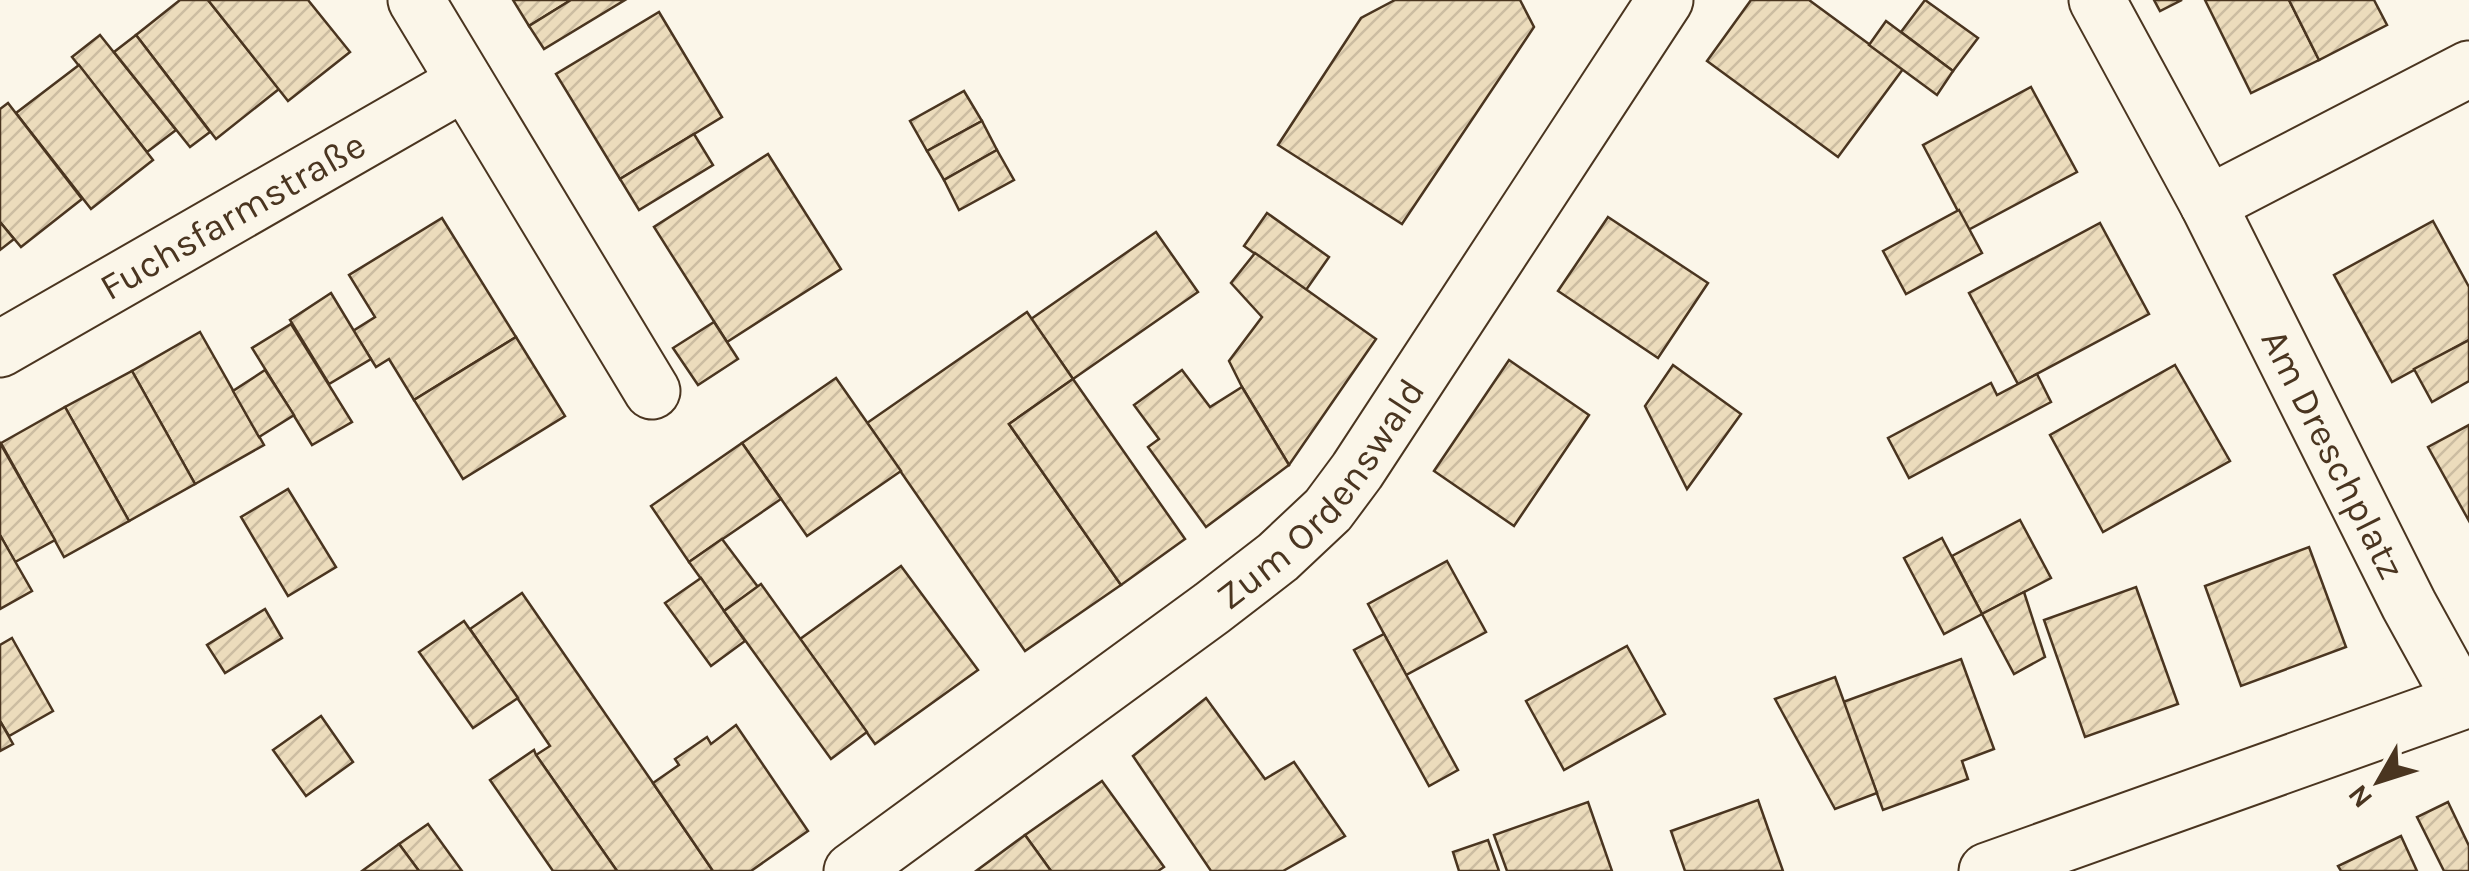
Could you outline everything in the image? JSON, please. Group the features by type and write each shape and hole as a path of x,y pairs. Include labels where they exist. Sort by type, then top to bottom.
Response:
{"street":[{"path":"416,0 652,392"},
{"name":"Zum Ordenswald","path":"852,871 1212,608 1328,510 1357,472 1665,0"},
{"name":"Am Dreschplatz","path":"2097,0 2208,204 2409,605 2466,700"},
{"path":"2208,204 2469,69"},
{"name":"Fuchsfarmstraße","path":"0,349 465,82"},
{"path":"1987,871 2466,700"}],"building":[{"path":"180,0 208,0 279,89 216,139 136,35"},
{"path":"208,0 308,0 350,52 288,101"},
{"path":"513,0 571,0 529,26"},
{"path":"571,0 625,0 544,49 529,26"},
{"path":"1395,0 1520,0 1534,27 1402,224 1278,145 1361,18"},
{"path":"1751,0 1809,0 1903,69 1838,157 1707,61"},
{"path":"1925,0 1978,38 1953,71 1901,32"},
{"path":"2154,0 2182,0 2160,11"},
{"path":"2205,0 2289,0 2319,60 2251,93"},
{"path":"2289,0 2374,0 2387,25 2319,60"},
{"path":"659,12 722,117 620,179 556,74"},
{"path":"1886,21 1953,71 1937,95 1869,45"},
{"path":"100,35 176,130 147,152 72,57"},
{"path":"136,35 210,132 190,147 114,52"},
{"path":"79,65 153,160 91,209 16,113"},
{"path":"2031,87 2077,172 1968,230 1923,145"},
{"path":"964,91 982,121 927,151 910,121"},
{"path":"8,103 82,199 21,247 0,222 0,109"},
{"path":"982,121 997,150 944,180 927,151"},
{"path":"694,134 713,165 639,210 620,179"},
{"path":"997,150 1014,180 959,210 944,180"},
{"path":"768,154 841,269 727,342 654,227"},
{"path":"1959,210 1982,253 1906,294 1883,251"},
{"path":"1267,213 1329,257 1306,290 1244,246"},
{"path":"1608,217 1708,283 1658,358 1558,291"},
{"path":"442,218 516,337 414,400 389,359 376,367 353,331 375,317 349,275"},
{"path":"2433,221 2469,287 2469,340 2392,382 2334,275"},
{"path":"0,222 14,239 0,250"},
{"path":"2100,223 2149,314 2018,384 1969,293"},
{"path":"1156,232 1198,292 1073,379 1031,319"},
{"path":"1255,253 1376,339 1289,465 1229,361 1262,317 1231,283"},
{"path":"331,293 371,359 329,384 290,320"},
{"path":"1027,312 1073,379 1009,424 1121,585 1025,651 867,423"},
{"path":"714,322 738,359 698,385 673,348"},
{"path":"291,324 352,422 312,445 252,348"},
{"path":"200,332 264,445 195,484 132,371"},
{"path":"516,337 565,416 463,479 414,400"},
{"path":"2469,340 2469,381 2432,402 2414,369"},
{"path":"1509,360 1589,415 1514,526 1434,471"},
{"path":"1673,365 1741,414 1687,489 1645,406"},
{"path":"2175,365 2230,461 2103,532 2050,435"},
{"path":"265,370 294,415 259,437 233,391"},
{"path":"1182,370 1210,407 1242,387 1289,465 1206,527 1148,447 1159,439 1134,405"},
{"path":"132,371 195,484 129,521 65,407"},
{"path":"2037,374 2051,402 1909,478 1888,438 1991,383 1997,395"},
{"path":"836,378 901,471 807,536 742,443"},
{"path":"1073,379 1185,539 1121,585 1009,424"},
{"path":"65,407 129,521 64,557 1,443"},
{"path":"2469,425 2469,521 2428,447"},
{"path":"0,443 55,540 15,562 0,535"},
{"path":"742,443 781,499 689,562 651,506"},
{"path":"288,489 336,567 288,596 241,517"},
{"path":"2020,520 2051,578 1982,614 1952,556"},
{"path":"0,535 32,591 0,609"},
{"path":"1942,538 1982,614 1944,634 1904,558"},
{"path":"722,539 758,587 724,611 689,562"},
{"path":"2309,547 2346,647 2241,686 2205,586"},
{"path":"1447,561 1486,632 1406,675 1368,604"},
{"path":"901,566 978,670 875,744 800,639"},
{"path":"701,578 745,641 711,666 665,603"},
{"path":"761,584 867,732 831,759 724,611"},
{"path":"2136,587 2178,704 2085,737 2044,620"},
{"path":"2024,592 2045,657 2014,674 1982,614"},
{"path":"522,593 713,871 617,871 536,755 550,746 470,629"},
{"path":"265,609 282,638 225,673 207,645"},
{"path":"464,621 518,698 473,728 419,652"},
{"path":"1384,634 1458,770 1429,786 1354,650"},
{"path":"12,638 53,711 9,736 0,721 0,645"},
{"path":"1627,646 1665,714 1564,770 1526,701"},
{"path":"1961,659 1994,749 1962,761 1968,779 1883,810 1843,702"},
{"path":"1835,677 1877,793 1835,809 1775,699"},
{"path":"1206,698 1265,779 1294,762 1345,836 1283,871 1211,871 1133,756"},
{"path":"321,716 353,762 306,796 273,750"},
{"path":"0,721 13,744 0,751"},
{"path":"736,725 808,831 751,871 713,871 653,783 679,765 675,759 707,737 711,744"},
{"path":"534,750 617,871 553,871 490,780"},
{"path":"1102,781 1164,867 1158,871 1051,871 1025,835"},
{"path":"1758,800 1783,871 1685,871 1671,831"},
{"path":"1588,802 1612,871 1507,871 1494,835"},
{"path":"2448,802 2469,846 2469,871 2444,871 2417,817"},
{"path":"428,824 462,871 419,871 399,844"},
{"path":"1025,835 1051,871 976,871"},
{"path":"2401,836 2417,871 2341,871 2338,866"},
{"path":"1488,840 1499,871 1459,871 1453,852"},
{"path":"399,844 419,871 362,871"}]}
